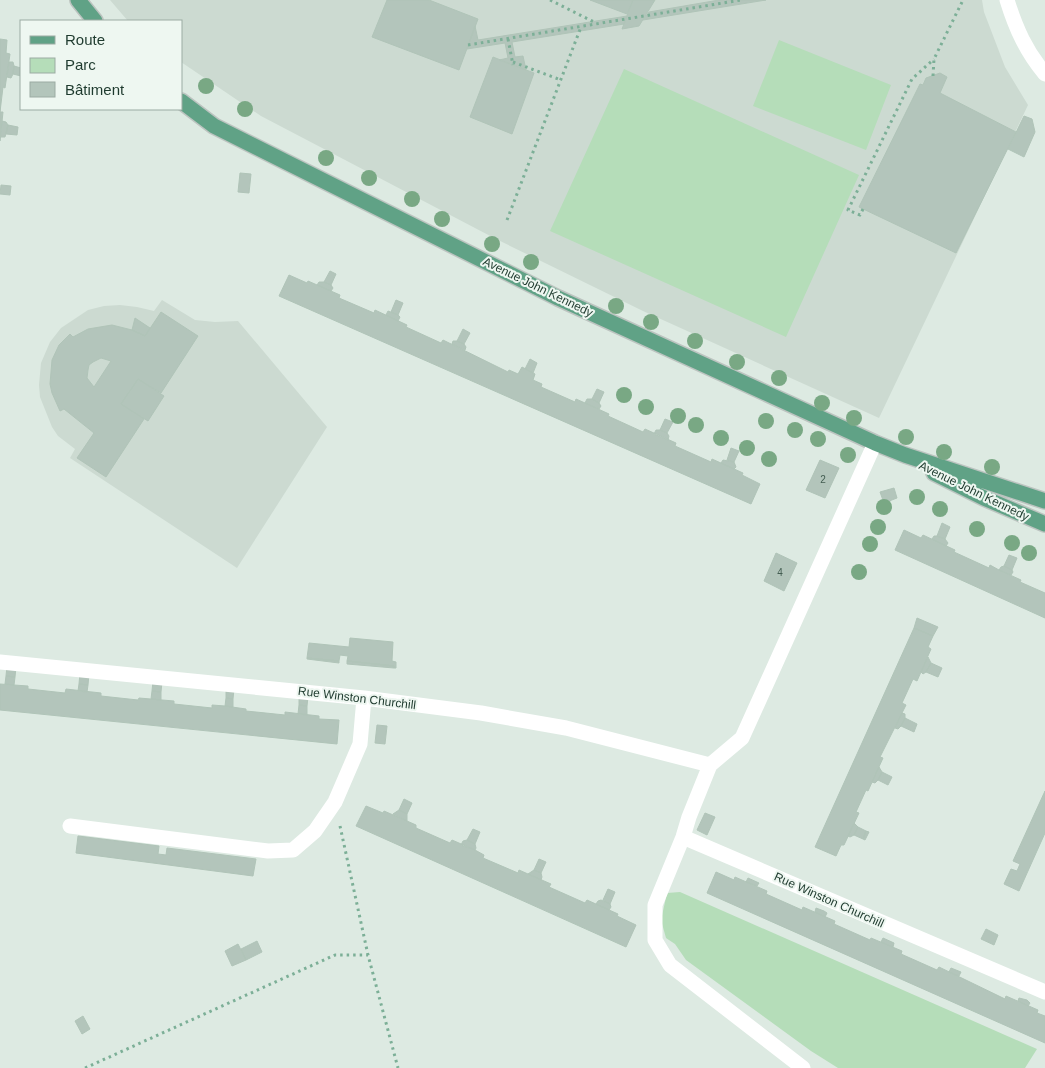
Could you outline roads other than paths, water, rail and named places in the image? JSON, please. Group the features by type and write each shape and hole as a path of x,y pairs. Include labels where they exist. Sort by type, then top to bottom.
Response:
{"main road":[{"path":"78,0 94,20"},
{"name":"Avenue John Kennedy","path":"182,102 214,126 558,298 875,442 984,498 1045,524"},
{"name":"Avenue John Kennedy","path":"905,456 1045,501"}],"street":[{"path":"1007,0 1016,28 1032,58 1045,74"},
{"path":"803,1068 670,965 655,940 655,905 684,837 689,817 710,765 742,738 875,442"},
{"name":"Rue Winston Churchill","path":"0,662 364,698 481,713 566,728 710,765"},
{"path":"70,826 268,851 293,850 315,831 336,802 360,744 364,698"},
{"name":"Rue Winston Churchill","path":"684,837 1045,992"}]}
